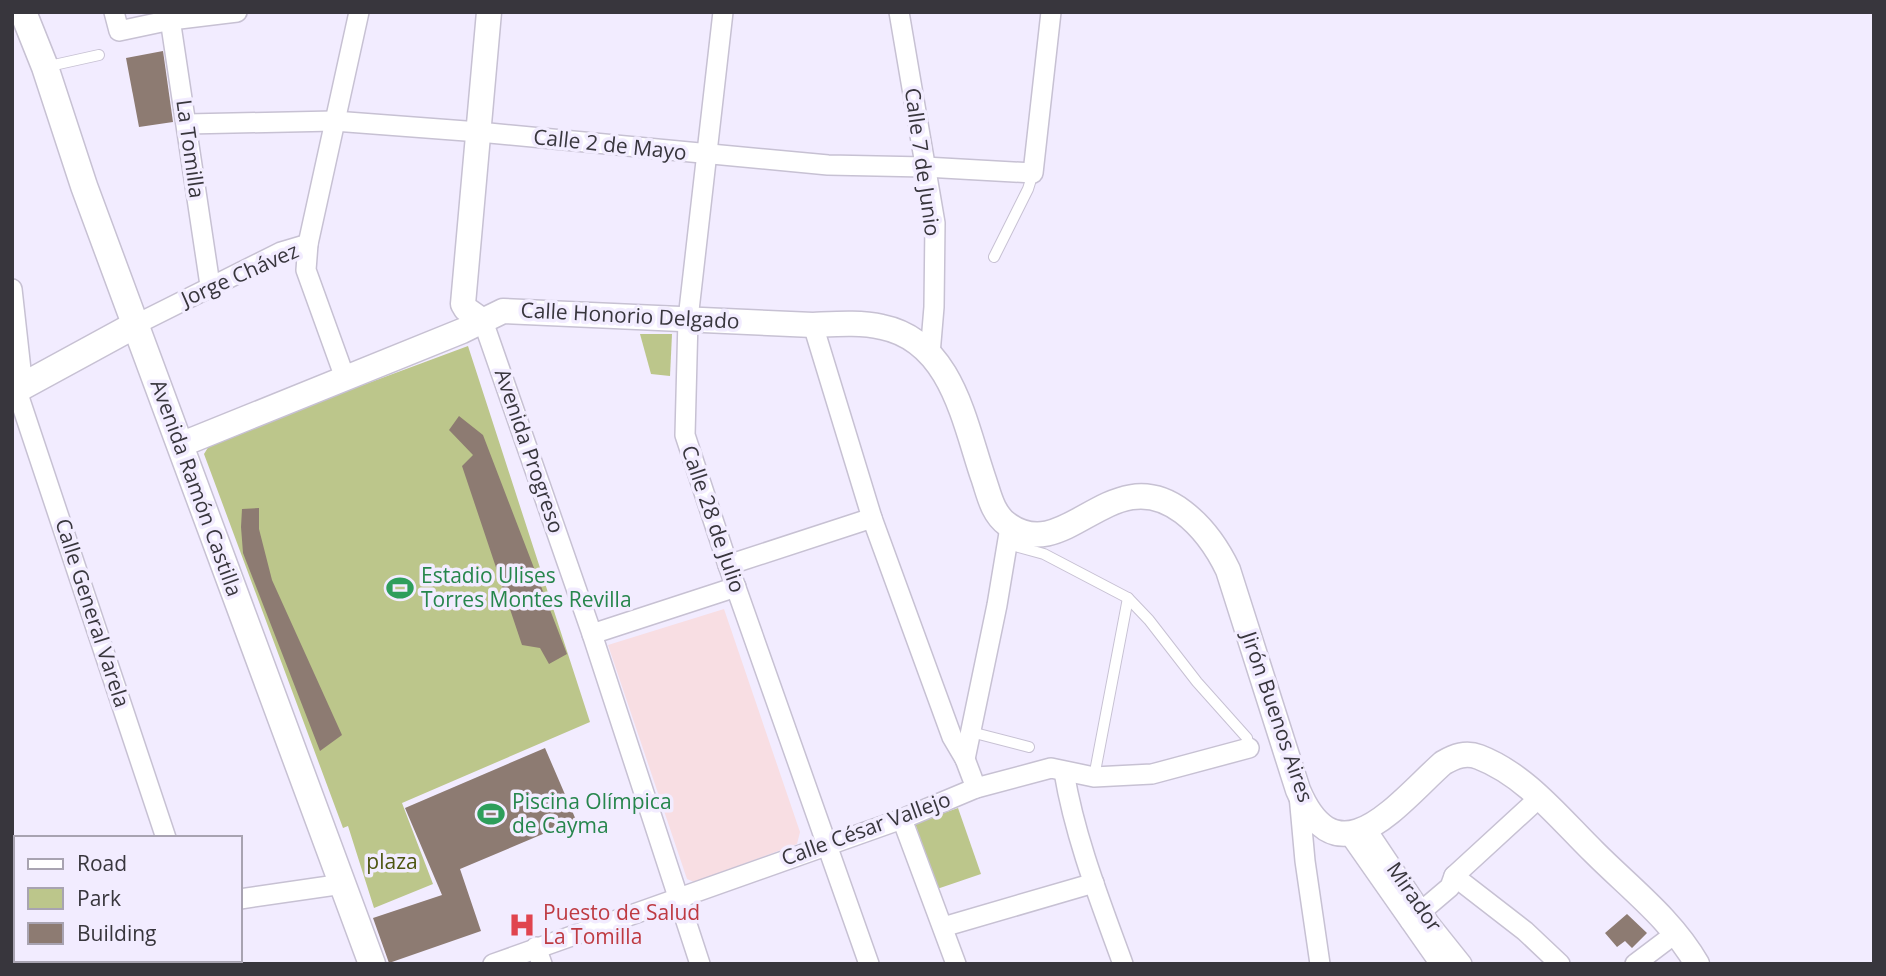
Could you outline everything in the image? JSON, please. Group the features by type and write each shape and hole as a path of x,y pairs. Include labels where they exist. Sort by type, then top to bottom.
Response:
{"main road":[{"name":"Avenida Ramón Castilla","path":"23,12 45,67 84,186 372,964"},
{"path":"15,390 135,325"}],"street":[{"path":"114,12 119,31 170,16 237,12"},
{"name":"Jorge Chávez","path":"135,325 210,285 281,252 308,244 359,12"},
{"name":"Avenida Progreso","path":"489,12 463,304 483,321 592,634 700,964"},
{"name":"Calle 28 de Julio","path":"723,12 688,319 685,435 869,964"},
{"name":"Calle 7 de Junio","path":"899,12 934,223 934,307 930,354"},
{"path":"1033,173 1051,12"},
{"name":"La Tomilla","path":"170,16 210,285"},
{"name":"Calle 2 de Mayo","path":"187,124 334,121 828,165 1033,173"},
{"path":"308,244 306,270 345,377"},
{"name":"Calle General Varela","path":"12,289 21,370 15,390 165,836"},
{"name":"Calle Honorio Delgado","path":"180,445 503,311 880,326 907,335 930,354"},
{"path":"813,325 872,518 952,737 965,759 976,788"},
{"path":"930,354 943,370 958,402 996,512 1009,535 965,759"},
{"name":"Jirón Buenos Aires","path":"1009,535 1050,533 1113,503 1137,495 1164,500 1196,524 1218,550 1228,570 1298,790 1315,820 1328,829 1358,832"},
{"path":"728,565 872,518"},
{"path":"592,634 736,587"},
{"name":"Calle César Vallejo","path":"493,964 539,955 677,897 902,819 976,788 1051,768 1094,777 1152,774 1249,748"},
{"path":"1358,832 1443,763 1457,755 1477,757 1496,765 1527,786 1676,933 1697,964"},
{"path":"1064,772 1071,806 1094,883 1123,964"},
{"path":"1298,790 1320,964"},
{"path":"1416,916 1450,887 1454,876 1539,798"},
{"path":"902,819 956,964"},
{"name":"Mirador","path":"1358,832 1416,916 1440,964"},
{"path":"1454,876 1525,931 1560,964"},
{"path":"943,927 1094,883"},
{"path":"242,899 343,884"},
{"name":"Mirador","path":"1416,916 1430,924 1462,964"},
{"path":"1635,964 1676,933"}],"lane":[{"path":"45,67 99,55"},
{"path":"994,257 1028,189 1033,173"},
{"path":"1009,535 1128,598 1247,738 1249,748"},
{"path":"1094,777 1128,598"},
{"path":"971,732 1030,747"}],"shaded area":[{"path":"724,609 800,832 797,844 694,882 687,879 608,645"}],"green space":[{"path":"640,334 672,334 670,376 651,374"},
{"name":"Estadio Ulises Torres Montes Revilla","path":"468,346 590,722 402,803 433,884 374,908 348,826 343,828 204,454 212,441"},
{"path":"958,808 981,874 937,889 915,823"}],"building":[{"path":"163,51 173,122 139,127 126,58"},
{"path":"459,416 483,435 567,654 549,664 540,648 522,645 462,466 473,455 449,430"},
{"path":"259,508 259,529 272,580 342,735 320,751 243,553 242,509"},
{"name":"Piscina Olímpica de Cayma","path":"545,748 576,820 460,869 481,931 389,963 373,918 442,895 405,808"},
{"path":"1627,914 1647,933 1632,948 1625,941 1617,947 1605,933"}],"place":[{"name":"Estadio Ulises Torres Montes Revilla","path":"400,588"},
{"name":"Piscina Olímpica de Cayma","path":"491,814"},
{"name":"Puesto de Salud La Tomilla","path":"522,925"}],"park label":[{"name":"plaza","path":"392,862"}]}
